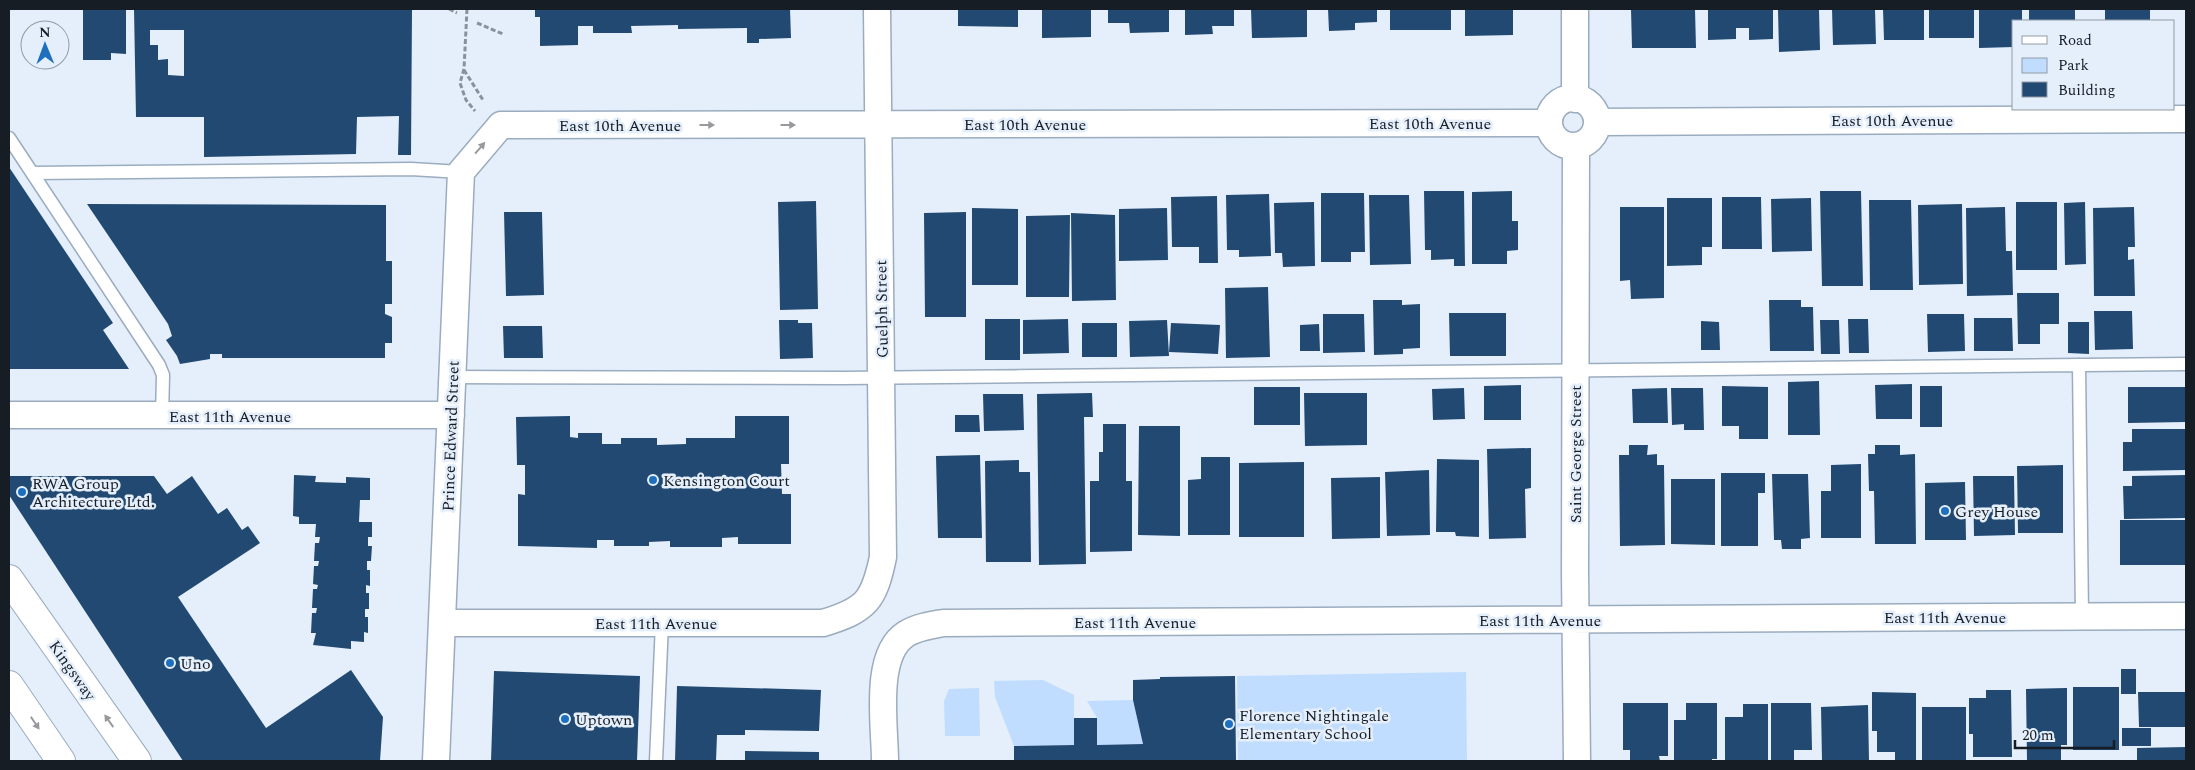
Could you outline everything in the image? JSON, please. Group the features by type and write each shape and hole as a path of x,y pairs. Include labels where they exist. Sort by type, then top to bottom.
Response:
{"main road":[{"name":"Kingsway","path":"9,580 137,761"},
{"path":"9,685 61,761"}],"street":[{"name":"Guelph Street","path":"865,605 874,587 882,557 882,377 877,9"},
{"path":"1574,9 1575,98"},
{"path":"1575,98 1591,106 1596,114 1597,122 1596,131 1591,138 1584,144 1576,146 1566,145 1557,140 1549,123 1551,113 1557,105 1565,100 1575,98"},
{"name":"East 10th Avenue","path":"1597,122 2186,119"},
{"name":"East 10th Avenue","path":"501,125 1549,123"},
{"path":"460,172 501,125"},
{"name":"Saint George Street","path":"1576,146 1577,761"},
{"name":"Prince Edward Street","path":"436,761 452,415 460,172"},
{"name":"East 11th Avenue","path":"9,415 162,417 452,415"},
{"name":"East 11th Avenue","path":"442,623 823,623 844,617 865,605"},
{"name":"East 11th Avenue","path":"885,761 883,678 892,647 906,634 919,628 943,623 2186,616"}],"lane":[{"path":"9,138 159,365 163,375 162,417"},
{"path":"32,173 411,169 460,172"},
{"path":"452,377 882,377 2186,364"},
{"path":"2080,365 2082,616"},
{"path":"656,761 662,623"}],"path":[{"path":"449,9 457,13"},
{"path":"467,9 464,69 460,83 466,100 481,119 501,125"},
{"path":"477,23 503,34"},
{"path":"464,69 481,98 492,110 501,125"}],"green space":[{"path":"1466,672 1467,761 1238,761 1237,676"},
{"path":"1043,680 1074,695 1074,745 1014,746 995,697 994,681"},
{"path":"979,688 980,736 945,736 944,701 949,689"},
{"path":"1133,700 1143,744 1097,745 1097,718 1087,701"}],"building":[{"path":"83,9 126,9 126,54 111,53 111,60 83,60"},
{"path":"134,9 412,9 411,155 398,155 399,116 357,117 356,154 204,157 204,117 136,117","holes":["150,30 184,30 184,76 168,75 168,59 158,60 158,45 150,45"]},
{"path":"535,9 790,9 791,38 759,39 759,43 747,43 747,28 678,29 678,25 631,26 632,33 593,33 593,26 578,26 578,45 540,46 540,17 535,17"},
{"path":"958,9 1018,9 1018,27 958,26"},
{"path":"1042,9 1091,9 1091,37 1042,38"},
{"path":"1108,9 1169,9 1169,32 1130,33 1129,23 1108,23"},
{"path":"1185,9 1234,9 1234,26 1212,26 1213,34 1185,35"},
{"path":"1251,9 1307,9 1307,37 1252,38"},
{"path":"1328,9 1377,9 1377,22 1355,23 1355,30 1329,31"},
{"path":"1390,9 1451,9 1451,30 1390,30"},
{"path":"1465,9 1513,9 1513,35 1465,36"},
{"path":"1631,9 1695,9 1696,48 1632,48"},
{"path":"1708,9 1773,9 1773,39 1749,40 1749,28 1736,28 1736,39 1708,40"},
{"path":"1778,9 1819,9 1820,50 1779,52"},
{"path":"1832,9 1875,9 1876,44 1833,45"},
{"path":"1883,9 1924,9 1924,40 1884,40"},
{"path":"1929,9 1974,9 1974,38 1929,38"},
{"path":"1979,9 2022,9 2022,20 2012,20 2012,47 1979,48"},
{"path":"2029,9 2075,9 2075,20 2029,20"},
{"path":"2105,9 2150,9 2150,20 2105,20"},
{"path":"9,167 113,323 103,330 129,369 9,369"},
{"path":"1424,191 1464,191 1465,266 1454,266 1454,259 1431,260 1431,250 1425,250"},
{"path":"1512,191 1512,221 1518,221 1518,250 1507,251 1507,264 1472,264 1472,192"},
{"path":"1820,191 1861,191 1863,286 1822,286"},
{"path":"1321,193 1364,193 1365,252 1351,252 1351,262 1321,262"},
{"path":"1269,194 1271,256 1239,257 1239,250 1227,250 1226,195"},
{"path":"1369,195 1409,195 1411,264 1370,265"},
{"path":"1217,196 1218,263 1199,263 1199,247 1172,247 1171,197"},
{"path":"1722,197 1761,197 1762,249 1722,249"},
{"path":"1667,198 1712,198 1712,247 1702,247 1702,265 1667,266"},
{"path":"1811,198 1812,251 1772,252 1771,199"},
{"path":"1869,200 1911,200 1913,290 1870,290"},
{"path":"816,201 818,309 780,310 778,202"},
{"path":"1314,202 1315,266 1283,267 1282,253 1275,253 1274,203"},
{"path":"2016,202 2057,202 2057,270 2016,270"},
{"path":"2085,202 2086,264 2065,265 2064,203"},
{"path":"87,204 386,205 386,261 392,261 392,304 385,304 385,314 392,317 392,343 385,343 385,358 222,358 222,354 210,354 210,359 180,364 166,340 172,336 168,324"},
{"path":"1962,204 1963,284 1919,285 1918,205"},
{"path":"1620,207 1664,207 1664,298 1631,299 1630,280 1620,281"},
{"path":"2005,207 2006,251 2012,251 2013,295 1967,296 1966,208"},
{"path":"2134,207 2135,247 2128,247 2128,260 2134,259 2135,296 2094,296 2093,208"},
{"path":"972,208 1018,209 1018,285 972,285"},
{"path":"1167,208 1168,260 1119,261 1119,209"},
{"path":"504,212 542,212 544,295 506,296"},
{"path":"966,212 966,317 925,317 924,213"},
{"path":"1071,213 1115,215 1116,300 1072,301"},
{"path":"1070,215 1069,297 1026,297 1026,216"},
{"path":"1268,287 1270,357 1226,358 1225,288"},
{"path":"2017,293 2059,293 2059,324 2040,324 2040,344 2018,344"},
{"path":"1373,300 1402,300 1402,305 1420,304 1420,348 1403,349 1403,354 1374,355"},
{"path":"1769,300 1801,300 1801,307 1813,307 1814,351 1770,351"},
{"path":"2094,311 2132,311 2133,349 2095,350"},
{"path":"1449,313 1506,313 1506,356 1450,356"},
{"path":"1323,314 1364,314 1365,352 1323,353"},
{"path":"1927,314 1964,314 1965,351 1928,352"},
{"path":"1974,318 2012,318 2013,351 1974,351"},
{"path":"985,319 1020,319 1020,360 985,360"},
{"path":"1068,319 1069,353 1023,354 1023,320"},
{"path":"1848,319 1868,319 1869,353 1849,353"},
{"path":"779,320 798,320 798,323 812,323 813,358 780,359"},
{"path":"1167,320 1169,356 1130,357 1129,321"},
{"path":"1820,320 1839,320 1840,354 1821,354"},
{"path":"1701,321 1719,322 1720,350 1701,350"},
{"path":"2068,322 2089,322 2089,354 2068,353"},
{"path":"1082,323 1117,323 1117,357 1082,357"},
{"path":"1171,323 1220,325 1218,354 1169,352"},
{"path":"1319,324 1320,351 1300,351 1300,325"},
{"path":"503,326 542,326 543,358 504,358"},
{"path":"1819,381 1820,435 1788,435 1788,382"},
{"path":"1912,384 1912,419 1876,419 1875,385"},
{"path":"1521,385 1521,420 1484,420 1484,386"},
{"path":"1722,386 1768,387 1768,439 1739,439 1739,426 1722,426"},
{"path":"1920,386 1942,386 1942,427 1920,427"},
{"path":"1254,387 1300,387 1300,425 1254,425"},
{"path":"2128,387 2186,387 2186,422 2128,423"},
{"path":"1464,388 1465,419 1433,420 1432,389"},
{"path":"1667,388 1668,423 1633,423 1632,389"},
{"path":"1671,388 1703,388 1704,430 1684,430 1684,424 1672,425"},
{"path":"1092,393 1093,417 1084,417 1086,564 1039,565 1037,394"},
{"path":"1304,393 1367,393 1367,445 1305,446"},
{"path":"983,394 1023,394 1024,430 984,431"},
{"path":"955,415 979,415 980,432 955,432"},
{"name":"Kensington Court","path":"570,416 570,437 578,438 578,433 602,433 602,444 621,444 621,438 657,438 657,445 686,444 686,438 735,438 735,416 789,416 789,464 781,464 782,494 791,494 791,544 738,544 738,537 722,538 722,547 670,547 670,541 649,542 649,546 614,546 614,540 597,540 597,548 518,546 518,494 525,495 525,465 517,465 516,417"},
{"path":"1103,424 1126,424 1126,481 1132,481 1132,551 1090,552 1090,481 1099,481 1099,452 1103,452"},
{"path":"1139,426 1180,426 1180,536 1138,535"},
{"path":"2132,429 2186,429 2186,470 2123,471 2123,442 2132,442"},
{"path":"1629,445 1648,445 1647,455 1657,454 1657,465 1664,465 1665,545 1620,546 1619,455 1629,455"},
{"path":"1875,445 1900,445 1900,455 1915,454 1916,544 1875,544 1874,491 1869,491 1868,454 1875,454"},
{"path":"1531,448 1531,488 1525,489 1526,538 1489,539 1487,449"},
{"path":"980,455 982,538 938,538 936,456"},
{"path":"1201,457 1230,457 1230,535 1188,535 1188,480 1201,479"},
{"path":"1437,459 1479,460 1479,537 1456,536 1455,532 1436,532"},
{"path":"1019,460 1019,472 1030,472 1031,562 986,562 985,461"},
{"path":"1304,462 1304,537 1239,537 1239,463"},
{"path":"1861,464 1861,538 1821,538 1821,491 1831,491 1831,465"},
{"path":"2063,465 2063,533 2018,533 2017,466"},
{"path":"1429,470 1430,535 1387,536 1385,472"},
{"path":"1721,473 1765,473 1765,493 1758,493 1758,546 1721,546"},
{"path":"1772,474 1808,474 1810,538 1801,539 1801,549 1782,549 1781,540 1774,540"},
{"path":"294,475 316,476 315,482 346,483 346,477 370,478 370,500 360,500 359,522 372,522 372,537 368,537 368,546 372,546 371,561 367,561 367,570 370,570 370,586 366,585 366,593 369,593 369,609 365,609 365,617 368,617 368,633 364,632 364,642 351,641 351,649 313,645 316,633 311,633 312,613 316,613 317,608 312,608 313,589 317,589 318,585 313,584 314,566 318,566 319,561 314,561 315,543 319,543 320,537 315,537 316,524 299,524 299,517 293,516"},
{"path":"2186,475 2186,518 2124,519 2123,486 2132,486 2132,476"},
{"name":"Uno","path":"9,476 154,476 167,494 192,476 218,514 227,508 242,530 248,526 260,543 178,597 266,728 351,670 383,717 380,761 183,761 9,495"},
{"path":"1973,476 2014,476 2015,535 1974,536"},
{"path":"1380,477 1380,538 1332,539 1331,478"},
{"path":"1671,479 1715,479 1715,545 1671,544"},
{"name":"Grey House","path":"1965,482 1966,540 1925,540 1925,483"},
{"path":"2120,520 2186,520 2186,565 2120,565"},
{"path":"2121,669 2136,669 2136,694 2121,694"},
{"name":"Uptown","path":"494,671 640,676 637,761 491,761"},
{"path":"1235,676 1236,761 1014,761 1014,746 1074,745 1074,718 1097,718 1097,745 1143,744 1133,700 1133,680 1160,679 1160,677"},
{"path":"677,686 821,690 819,731 745,730 745,735 717,735 716,761 675,761"},
{"path":"2073,687 2119,687 2119,750 2073,750"},
{"path":"2067,688 2067,745 2061,745 2061,761 2027,761 2026,689"},
{"path":"1986,690 2011,690 2012,757 1973,757 1973,734 1969,734 1969,698 1986,698"},
{"path":"1872,692 1916,693 1916,761 1895,761 1895,752 1877,752 1877,731 1872,731"},
{"path":"2138,692 2186,692 2186,727 2139,727"},
{"path":"1623,703 1668,703 1668,756 1659,756 1660,761 1630,761 1630,750 1623,750"},
{"path":"1686,703 1717,703 1717,759 1712,759 1712,761 1674,761 1674,720 1686,720"},
{"path":"1771,703 1811,703 1812,750 1794,750 1794,761 1771,761"},
{"path":"1743,704 1768,704 1768,761 1725,761 1725,717 1743,717"},
{"path":"1868,705 1869,761 1822,761 1821,707"},
{"path":"1922,707 1966,707 1966,761 1922,761"},
{"path":"2122,728 2151,728 2151,746 2122,746"},
{"path":"2186,747 2186,761 2137,761 2137,748"},
{"path":"745,751 819,752 819,761 745,761"}],"place":[{"name":"Kensington Court","path":"653,480"},
{"name":"RWA Group Architecture Ltd.","path":"22,492"},
{"name":"Grey House","path":"1945,511"},
{"name":"Uno","path":"170,663"},
{"name":"Uptown","path":"565,719"},
{"name":"Florence Nightingale Elementary School","path":"1229,724"}]}
